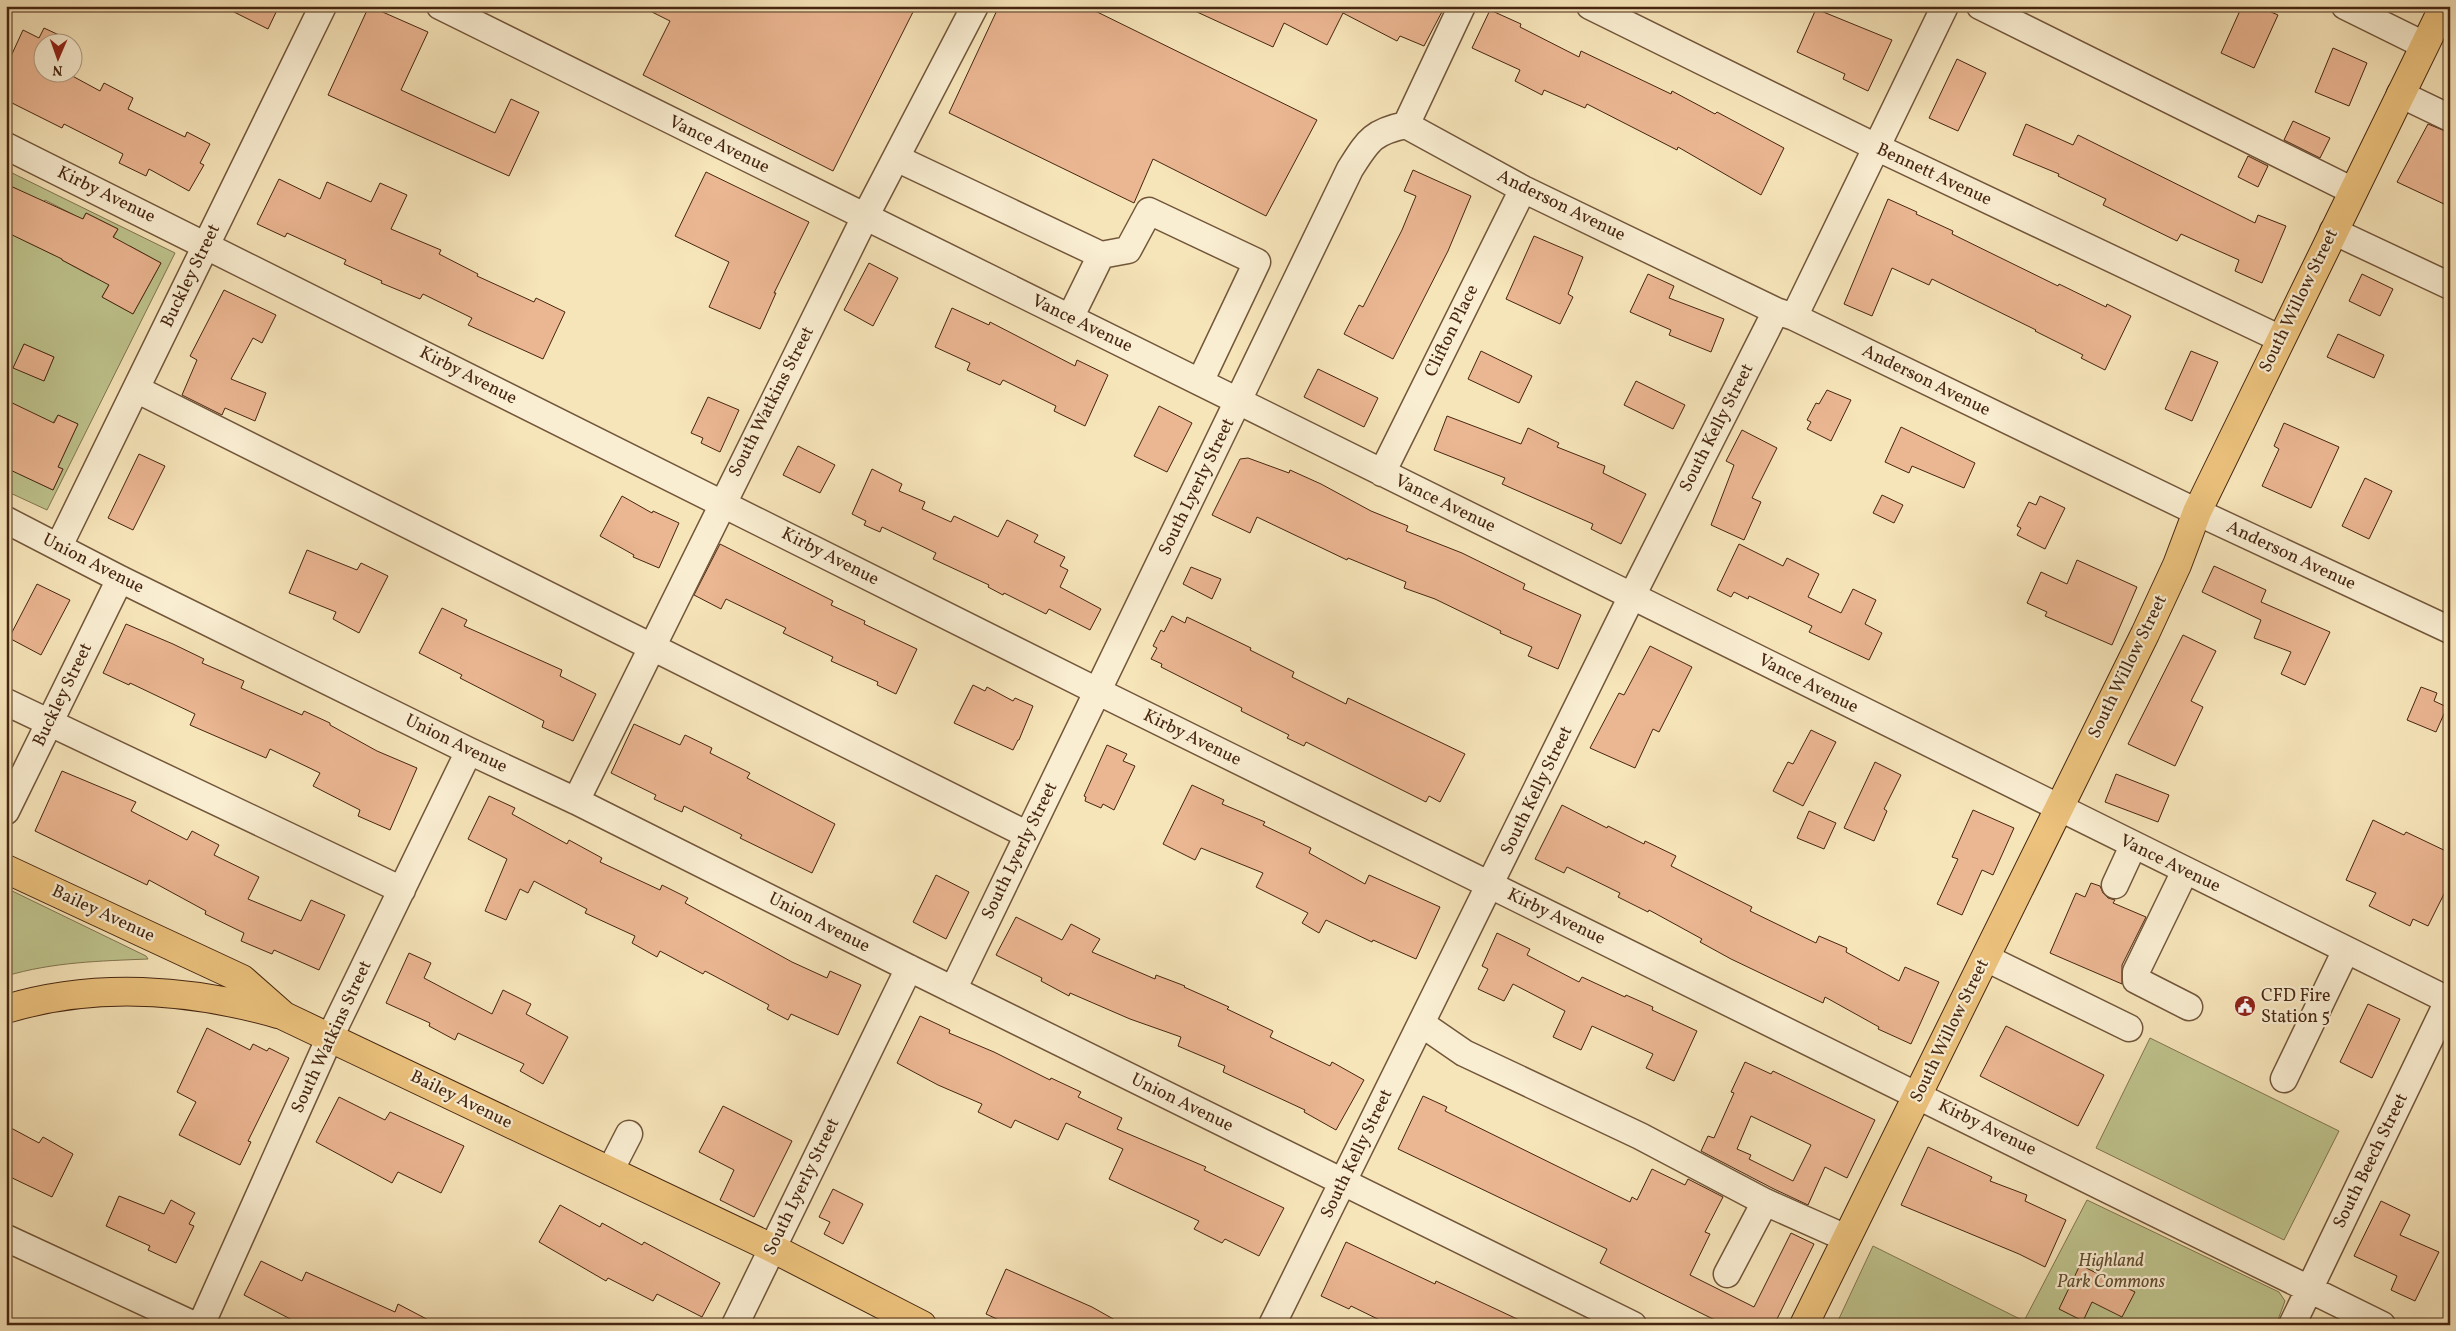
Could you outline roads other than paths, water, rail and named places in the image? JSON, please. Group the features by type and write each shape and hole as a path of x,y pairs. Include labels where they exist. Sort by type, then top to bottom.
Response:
{"main road":[{"name":"South Willow Street","path":"1804,1325 2149,626 2177,565 2197,512 2444,6"},
{"name":"Bailey Avenue","path":"6,869 242,979 284,1016 772,1248 922,1325"},
{"path":"6,1009 68,996 122,992 170,993 209,998 284,1016"}],"street":[{"name":"Buckley Street","path":"60,546 323,6"},
{"name":"Vance Avenue","path":"440,6 2133,846 2449,1000"},
{"name":"South Watkins Street","path":"576,801 722,502 865,217 975,6"},
{"path":"1406,125 1462,6"},
{"name":"Bennett Avenue","path":"1590,6 1876,147 2281,339"},
{"name":"South Kelly Street","path":"1272,1325 1491,885 1632,596 1876,147 1945,6"},
{"path":"1980,6 2353,190"},
{"path":"2346,6 2424,45"},
{"path":"2400,94 2450,118"},
{"name":"Anderson Avenue","path":"1406,125 1523,189 2197,512 2450,630"},
{"name":"South Lyerly Street","path":"953,990 1350,169 1367,143 1384,130 1406,125"},
{"name":"Kirby Avenue","path":"6,146 1097,691 2382,1325"},
{"path":"896,158 1101,256 1128,250 1149,211 1257,262 1200,382"},
{"name":"Clifton Place","path":"1382,473 1523,189"},
{"path":"2333,231 2450,286"},
{"path":"1070,318 1101,256"},
{"path":"136,389 1028,834"},
{"name":"Union Avenue","path":"6,520 60,546 120,579 469,751 576,801 953,990 1633,1325"},
{"name":"Buckley Street","path":"6,811 120,579"},
{"path":"6,702 402,890"},
{"name":"South Watkins Street","path":"202,1325 330,1037 469,751"},
{"path":"2114,885 2133,846"},
{"path":"2185,871 2136,972 2136,980 2189,1007"},
{"path":"2284,1079 2346,950"},
{"path":"1986,958 2129,1028"},
{"name":"South Lyerly Street","path":"734,1325 909,968"},
{"name":"South Beech Street","path":"2292,1325 2449,1000"},
{"path":"1422,1024 1464,1053 1640,1136 1765,1202 1846,1238"},
{"path":"610,1171 629,1134"},
{"path":"1727,1274 1765,1202"},
{"path":"6,1238 194,1325"}],"place":[{"name":"CFD Fire Station 5","path":"2245,1006"}],"park label":[{"name":"Highland Park Commons","path":"2111,1271"}]}
